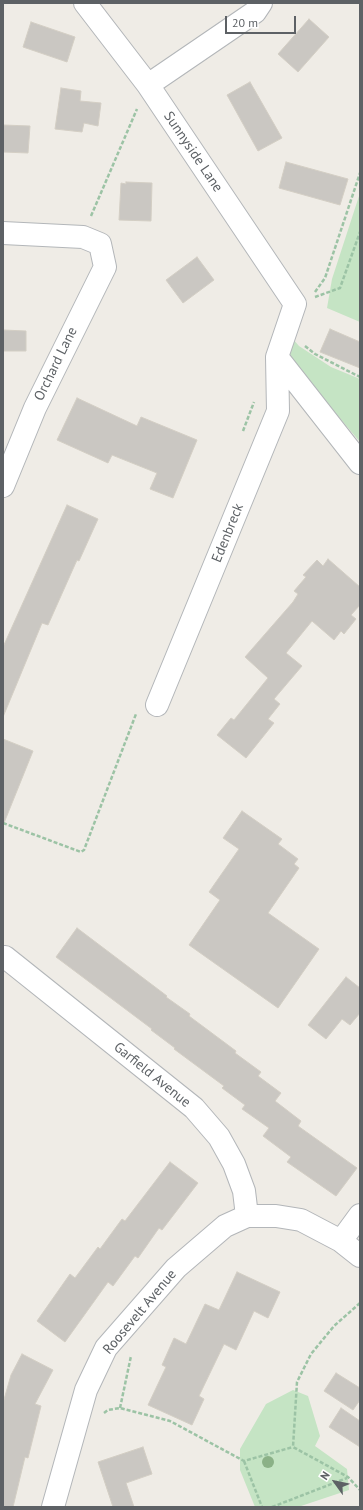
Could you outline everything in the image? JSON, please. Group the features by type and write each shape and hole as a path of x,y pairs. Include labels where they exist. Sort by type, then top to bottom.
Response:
{"street":[{"name":"Sunnyside Lane","path":"85,3 148,85 303,301"},
{"path":"148,85 255,12 261,3"},
{"path":"3,233 91,240"},
{"name":"Orchard Lane","path":"3,486 35,408 105,267 91,240"},
{"name":"Edenbreck","path":"157,705 278,411 277,357 286,331 303,301"},
{"path":"277,357 360,463"},
{"name":"Garfield Avenue","path":"14,959 194,1108 219,1137 234,1164 244,1191 247,1216"},
{"path":"341,1242 360,1215"},
{"path":"247,1216 276,1216 301,1220 341,1242 360,1256"},
{"name":"Roosevelt Avenue","path":"53,1507 86,1390 106,1348 176,1268 226,1226 247,1216"}],"path":[{"path":"91,240 148,85"},
{"path":"303,301 325,278 360,173"},
{"path":"303,301 340,288 359,240 360,232"},
{"path":"286,331 315,354 360,377"},
{"path":"293,1447 297,1382 311,1354 334,1326 360,1303"},
{"path":"74,1430 92,1422 108,1410 120,1408 170,1421 244,1461 262,1507"},
{"path":"244,1461 293,1447 348,1477 360,1490"},
{"path":"272,1507 348,1477"}],"green space":[{"path":"360,193 360,322 327,308 332,279"},
{"path":"286,331 299,346 331,367 360,379 360,442 294,364 277,357"},
{"path":"293,1390 308,1396 320,1436 315,1446 347,1469 349,1490 298,1507 255,1507 240,1470 240,1449 266,1404"}],"building":[{"path":"309,19 329,37 298,72 278,54"},
{"path":"31,22 75,37 67,62 23,47"},
{"path":"250,82 282,138 258,151 227,95"},
{"path":"61,88 81,91 80,101 101,103 98,126 84,123 82,132 55,129"},
{"path":"3,125 30,126 28,153 3,152"},
{"path":"286,162 348,179 340,205 279,188"},
{"path":"126,182 152,183 151,221 119,220 121,183 126,184"},
{"path":"197,257 214,280 183,303 166,280"},
{"path":"330,329 360,342 360,368 320,352"},
{"path":"3,330 26,331 26,351 3,351"},
{"path":"77,398 137,426 141,417 197,440 173,498 150,489 157,473 112,455 108,463 57,440"},
{"path":"67,505 98,519 79,561 77,560 48,625 42,623 3,717 3,647"},
{"path":"328,559 360,587 360,605 351,615 356,619 344,634 341,631 334,640 312,621 286,653 302,666 274,699 280,704 268,719 274,723 246,758 217,735 231,718 234,720 268,678 245,657 293,602 298,594 294,591 306,577 303,575 317,560 323,566"},
{"path":"3,739 33,751 4,823 3,823"},
{"path":"242,811 282,839 278,844 298,859 294,864 299,868 268,913 319,949 278,1008 189,945 220,900 209,892 239,849 223,838"},
{"path":"77,928 190,1014 189,1016 236,1051 235,1053 261,1072 258,1076 281,1093 275,1101 301,1121 298,1126 357,1168 336,1196 287,1162 291,1157 263,1136 269,1128 242,1109 245,1105 222,1088 224,1086 174,1049 175,1048 151,1030 152,1029 56,957"},
{"path":"346,977 360,988 360,1013 350,1025 342,1019 326,1039 308,1025"},
{"path":"170,1162 198,1183 162,1230 159,1228 138,1258 135,1256 113,1286 108,1282 65,1342 37,1321 70,1274 75,1278 98,1247 100,1249 122,1219 125,1221"},
{"path":"237,1272 280,1292 268,1318 254,1311 236,1350 224,1344 199,1396 204,1399 192,1425 148,1405 166,1367 162,1365 174,1338 186,1344 205,1304 219,1310"},
{"path":"22,1354 53,1370 35,1404 41,1406 28,1458 25,1457 13,1507 3,1507 3,1403 11,1375"},
{"path":"336,1373 360,1388 360,1400 353,1410 324,1391"},
{"path":"341,1408 360,1421 360,1447 329,1427"},
{"path":"143,1447 152,1474 126,1483 134,1507 113,1507 98,1462"}]}
